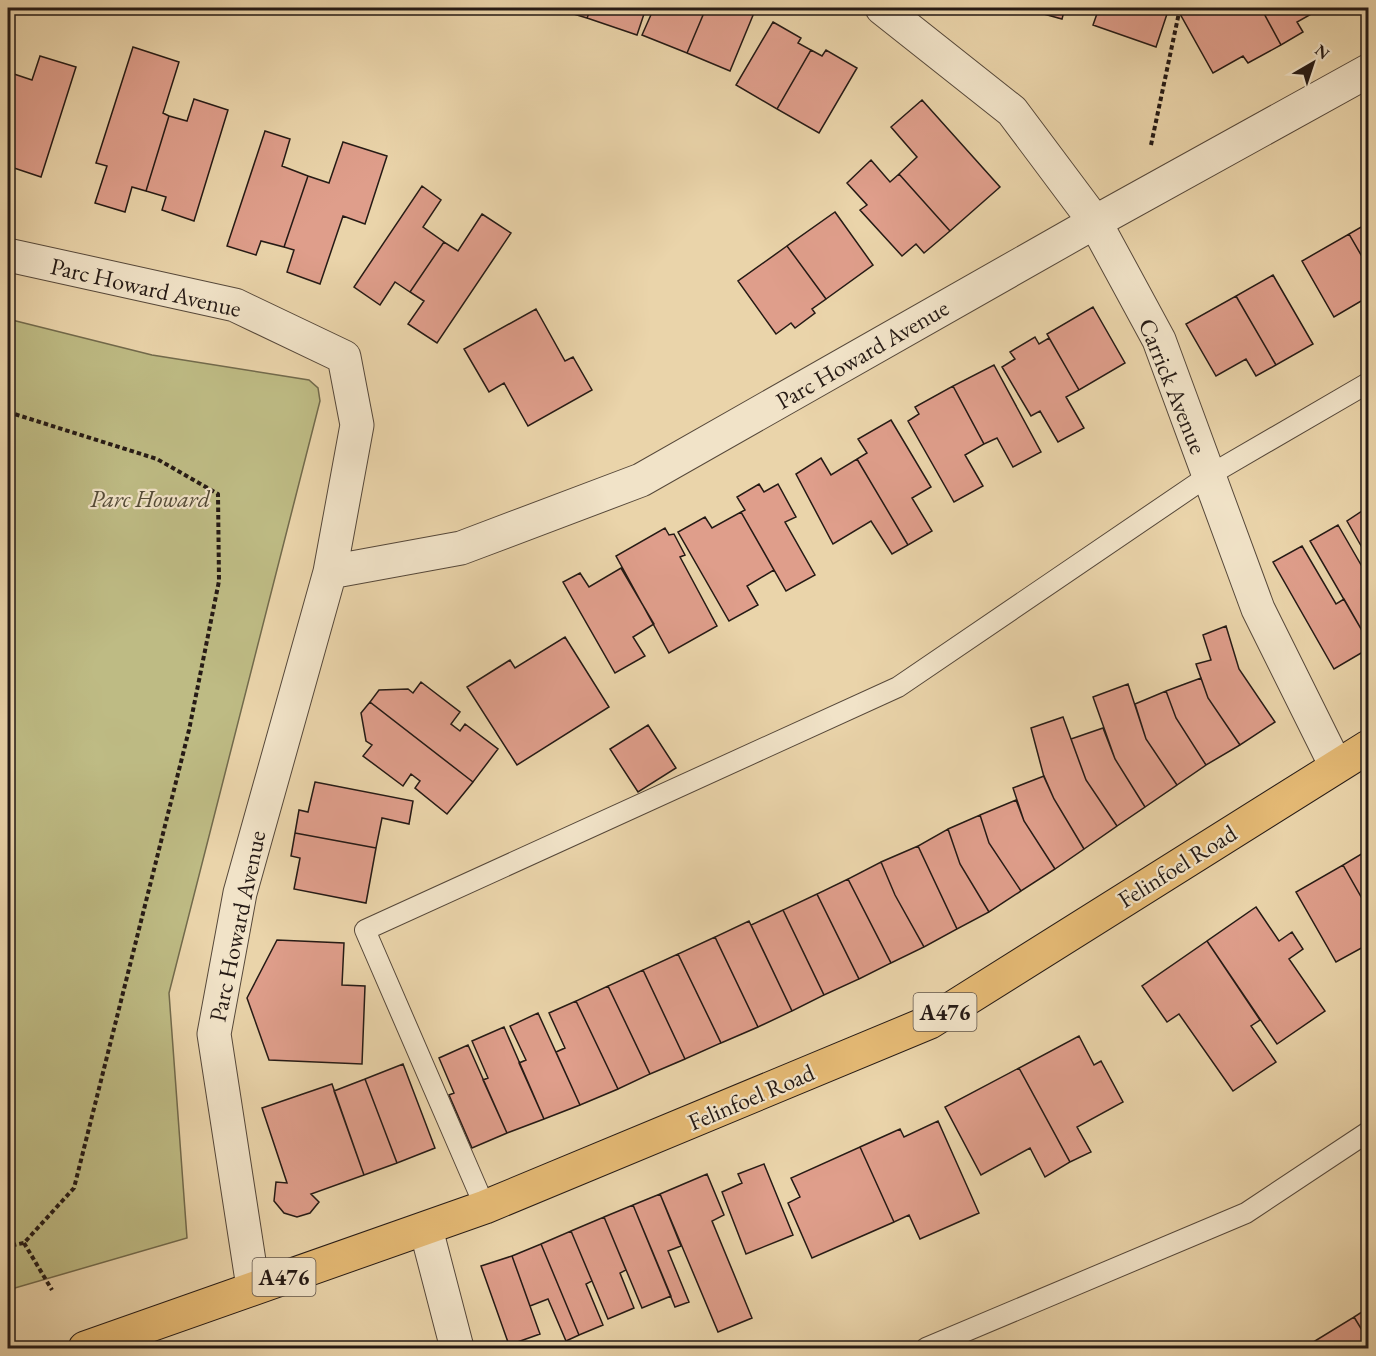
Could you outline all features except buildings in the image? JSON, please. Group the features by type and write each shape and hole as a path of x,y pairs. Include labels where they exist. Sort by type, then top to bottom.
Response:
{"main road":[{"name":"Felinfoel Road","path":"85,1348 485,1207 930,1022 1368,747"}],"street":[{"name":"Carrick Avenue","path":"882,8 1012,111 1095,222 1159,340 1258,609 1336,765"},
{"name":"Parc Howard Avenue","path":"330,572 461,548 641,480 1162,184 1368,71"},
{"name":"Parc Howard Avenue","path":"8,255 236,305 344,357 357,425 330,572 240,893 214,1034 253,1287"},
{"path":"426,1229 457,1348"}],"lane":[{"path":"485,1207 365,930 898,687 1208,476 1368,383"},
{"path":"926,1348 1246,1213 1368,1132"}],"path":[{"path":"1162,184 1147,161 1180,8"},
{"path":"8,412 157,459 218,494 219,581 189,730 74,1188 24,1243 8,1246"},
{"path":"24,1243 52,1290"}],"green space":[{"name":"Parc Howard","path":"8,319 152,355 309,380 318,388 320,401 169,993 187,1238 8,1290"}]}
